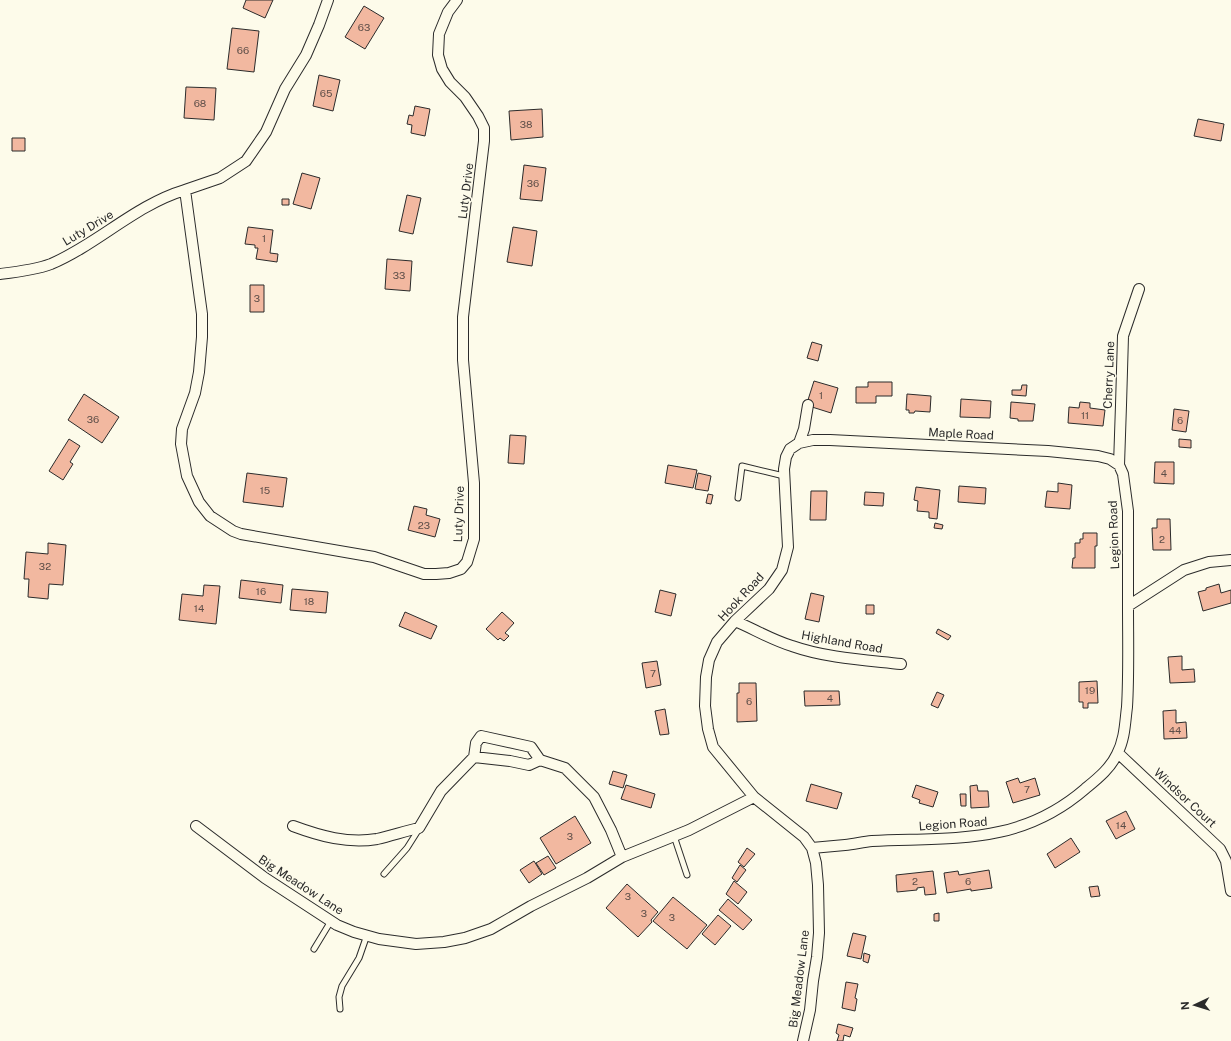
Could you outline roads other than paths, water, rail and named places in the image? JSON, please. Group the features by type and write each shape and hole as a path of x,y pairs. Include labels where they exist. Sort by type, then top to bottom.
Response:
{"street":[{"name":"Luty Drive","path":"0,274 15,273 50,264 69,255 149,206 170,195 220,178 246,161 266,132 285,88 306,55 319,26 328,0"},
{"name":"Luty Drive","path":"185,190 202,314 202,337 199,372 195,393 182,429 181,444 187,476 199,502 210,516 233,531 241,534 374,557 424,574 449,573 460,569 467,562 474,539 474,483 463,360 463,317 484,141 484,128 465,97 450,82 442,69 438,55 439,34 448,12 457,0"},
{"name":"Cherry Lane","path":"1119,465 1123,336 1138,289"},
{"name":"Hook Road","path":"754,797 714,747 708,729 705,706 706,677 709,660 717,642 735,621 769,589 782,570 788,547 784,476 786,457 790,449 799,443 804,429 808,405"},
{"name":"Maple Road","path":"799,443 812,440 830,440 1048,452 1098,456 1110,459 1119,465"},
{"name":"Legion Road","path":"812,848 870,841 969,838 998,833 1024,826 1047,816 1075,798 1106,772 1118,754 1124,732 1128,689 1128,511 1123,474 1119,465"},
{"path":"1128,606 1184,570 1209,562 1231,560"},
{"name":"Highland Road","path":"735,621 790,646 810,652 901,664"},
{"path":"293,826 321,836 336,839 359,840 378,838 419,828 441,791 474,757 476,743 481,736 531,747 540,760 565,768 594,797 611,830 622,857"},
{"name":"Windsor Court","path":"1118,754 1220,849 1226,861 1231,891"},
{"path":"474,757 510,761 529,765 540,760"},
{"path":"754,797 804,837 812,848"},
{"name":"Big Meadow Lane","path":"196,826 264,878 330,921 354,932 379,939 416,944 444,942 464,938 491,929 531,906 587,878 622,857 689,830 754,797"},
{"name":"Big Meadow Lane","path":"804,1041 810,1010 819,933 818,885 816,864 812,848"}],"lane":[{"path":"738,498 742,466 784,476"},
{"path":"384,874 408,848 419,828"},
{"path":"674,836 687,875"},
{"path":"314,949 330,921"},
{"path":"340,1009 339,997 342,986 359,958 367,935"}]}
